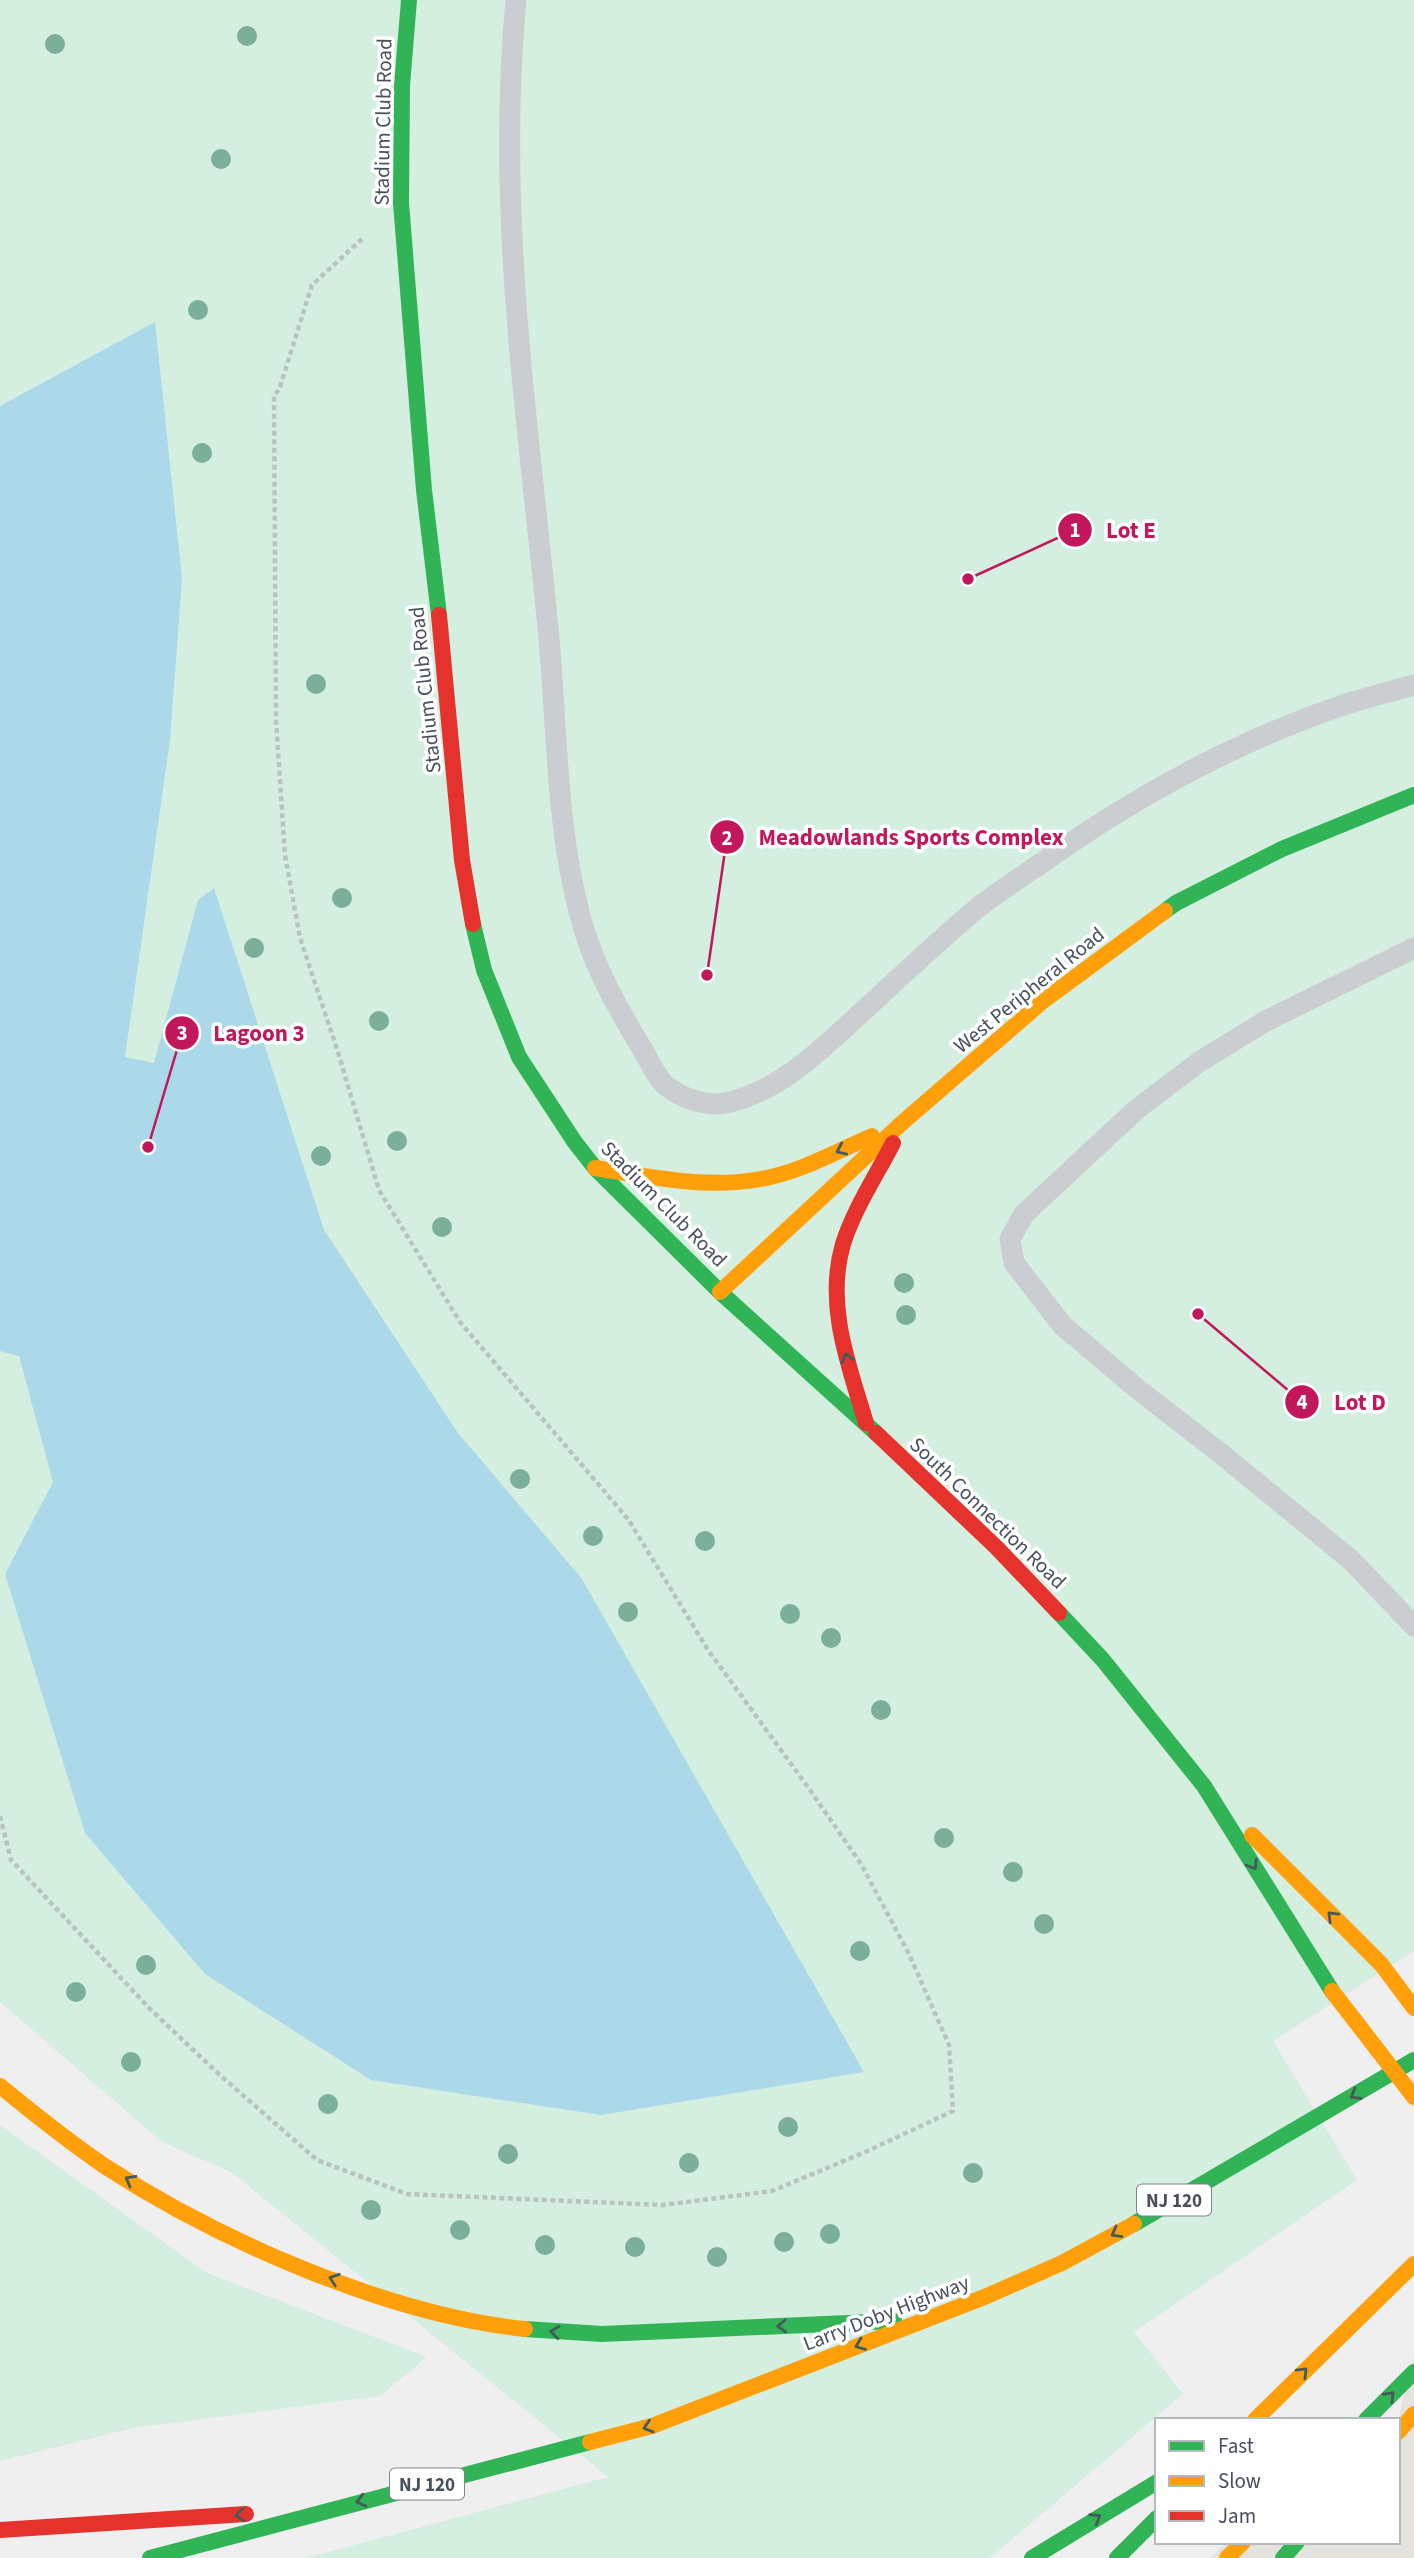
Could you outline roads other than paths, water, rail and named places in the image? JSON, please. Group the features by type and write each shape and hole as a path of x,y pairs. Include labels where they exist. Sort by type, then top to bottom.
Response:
{"main road":[{"name":"Stadium Club Road","path":"409,0 402,85 401,202 424,490 442,636 468,904 484,970 519,1058 554,1113 595,1168 720,1292"},
{"name":"West Peripheral Road","path":"720,1292 903,1122 1043,1001 1176,903 1282,849 1414,795"},
{"path":"595,1168 710,1183 761,1180 789,1172 903,1122"},
{"path":"866,1424 839,1328 837,1267 844,1242 903,1122"},
{"name":"South Connection Road","path":"720,1292 866,1424 1051,1602 1111,1670 1204,1786 1381,1964 1414,2008"},
{"name":"South Connection Road","path":"1204,1786 1332,1991 1414,2097"},
{"name":"Larry Doby Highway","path":"332,2509 652,2426 987,2296 1062,2263 1414,2060"},
{"path":"0,2086 35,2115 119,2174 257,2247 309,2270 464,2317 520,2328 578,2334 924,2320"},
{"path":"1257,2418 1414,2264"},
{"path":"1368,2418 1414,2372"},
{"path":"1400,2430 1414,2414"},
{"path":"1032,2558 1155,2483"},
{"path":"0,2530 332,2509"},
{"name":"NJ 120","path":"150,2558 332,2509"},
{"path":"1117,2558 1155,2520"},
{"path":"1227,2558 1241,2544"},
{"path":"1283,2558 1295,2544"}],"lane":[{"path":"516,0 511,56 509,171 523,388 548,624 562,817 569,866 583,928 601,974 623,1017 663,1084 699,1103 726,1104 767,1090 811,1058 983,904 1088,831 1156,789 1247,743 1346,704 1414,685"},
{"path":"1414,948 1264,1022 1199,1062 1137,1109 1024,1214 1010,1239 1014,1263 1063,1326 1133,1386 1351,1560 1414,1626"}],"water":[{"path":"155,322 182,579 170,740 125,1057 154,1063 198,900 214,888 324,1230 458,1433 582,1579 864,2072 601,2115 371,2080 205,1974 85,1833 5,1574 53,1482 19,1356 0,1351 0,406"}],"place":[{"name":"Lot E","path":"968,579"},
{"name":"Meadowlands Sports Complex","path":"707,975"},
{"name":"Lagoon 3","path":"148,1147"},
{"name":"Lot D","path":"1198,1314"}]}
